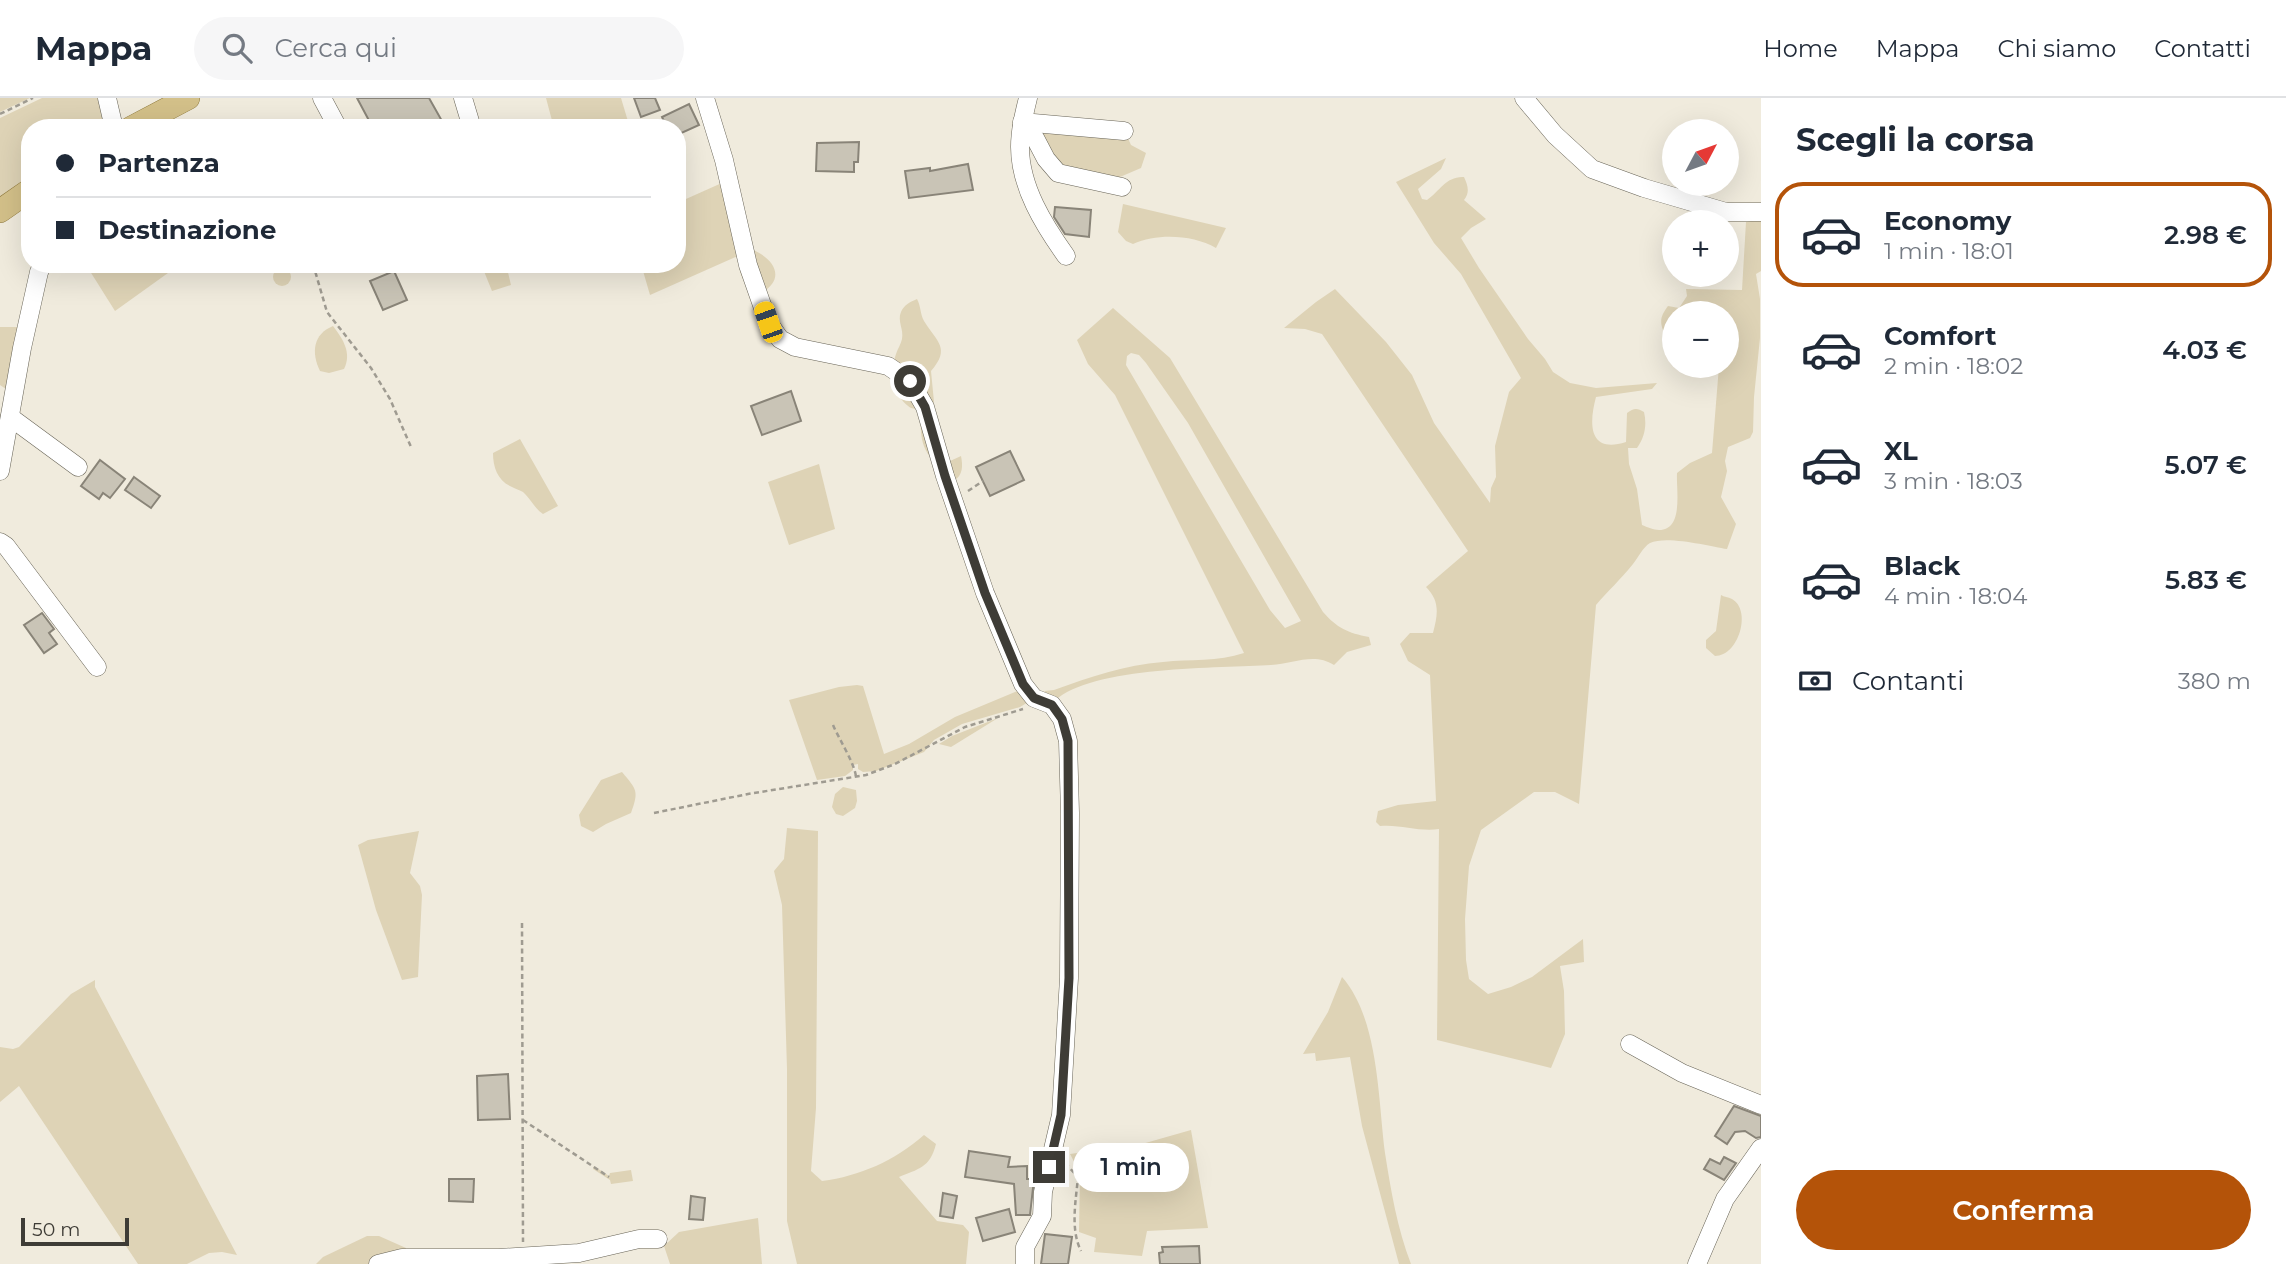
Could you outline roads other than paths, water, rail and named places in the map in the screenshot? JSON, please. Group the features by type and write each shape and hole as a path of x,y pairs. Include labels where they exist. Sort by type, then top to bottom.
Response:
{"main road":[{"path":"149,119 184,101"},
{"path":"163,119 184,101"},
{"path":"0,211 21,196"}],"street":[{"path":"107,98 112,119"},
{"path":"322,98 333,119"},
{"path":"463,98 469,119"},
{"path":"705,98 724,160 748,265 768,322 780,339 795,347 888,366 910,381 925,407 945,476 985,593 1023,684 1037,699 1052,705 1062,719 1068,741 1069,978 1061,1115 1043,1192 1042,1216 1025,1247 1025,1264"},
{"path":"1028,98 1020,149 1026,181 1044,222 1066,256"},
{"path":"1524,98 1555,135 1592,169 1726,212 1761,212"},
{"path":"1022,124 1124,131"},
{"path":"1022,124 1035,138 1046,159 1058,173 1122,187"},
{"path":"0,471 39,273"},
{"path":"10,417 78,467"},
{"path":"0,542 6,546 97,667"},
{"path":"1630,1044 1682,1073 1761,1105"},
{"path":"1697,1264 1725,1199 1761,1149"},
{"path":"378,1264 402,1258 499,1258 579,1252 639,1239 658,1239"}]}
